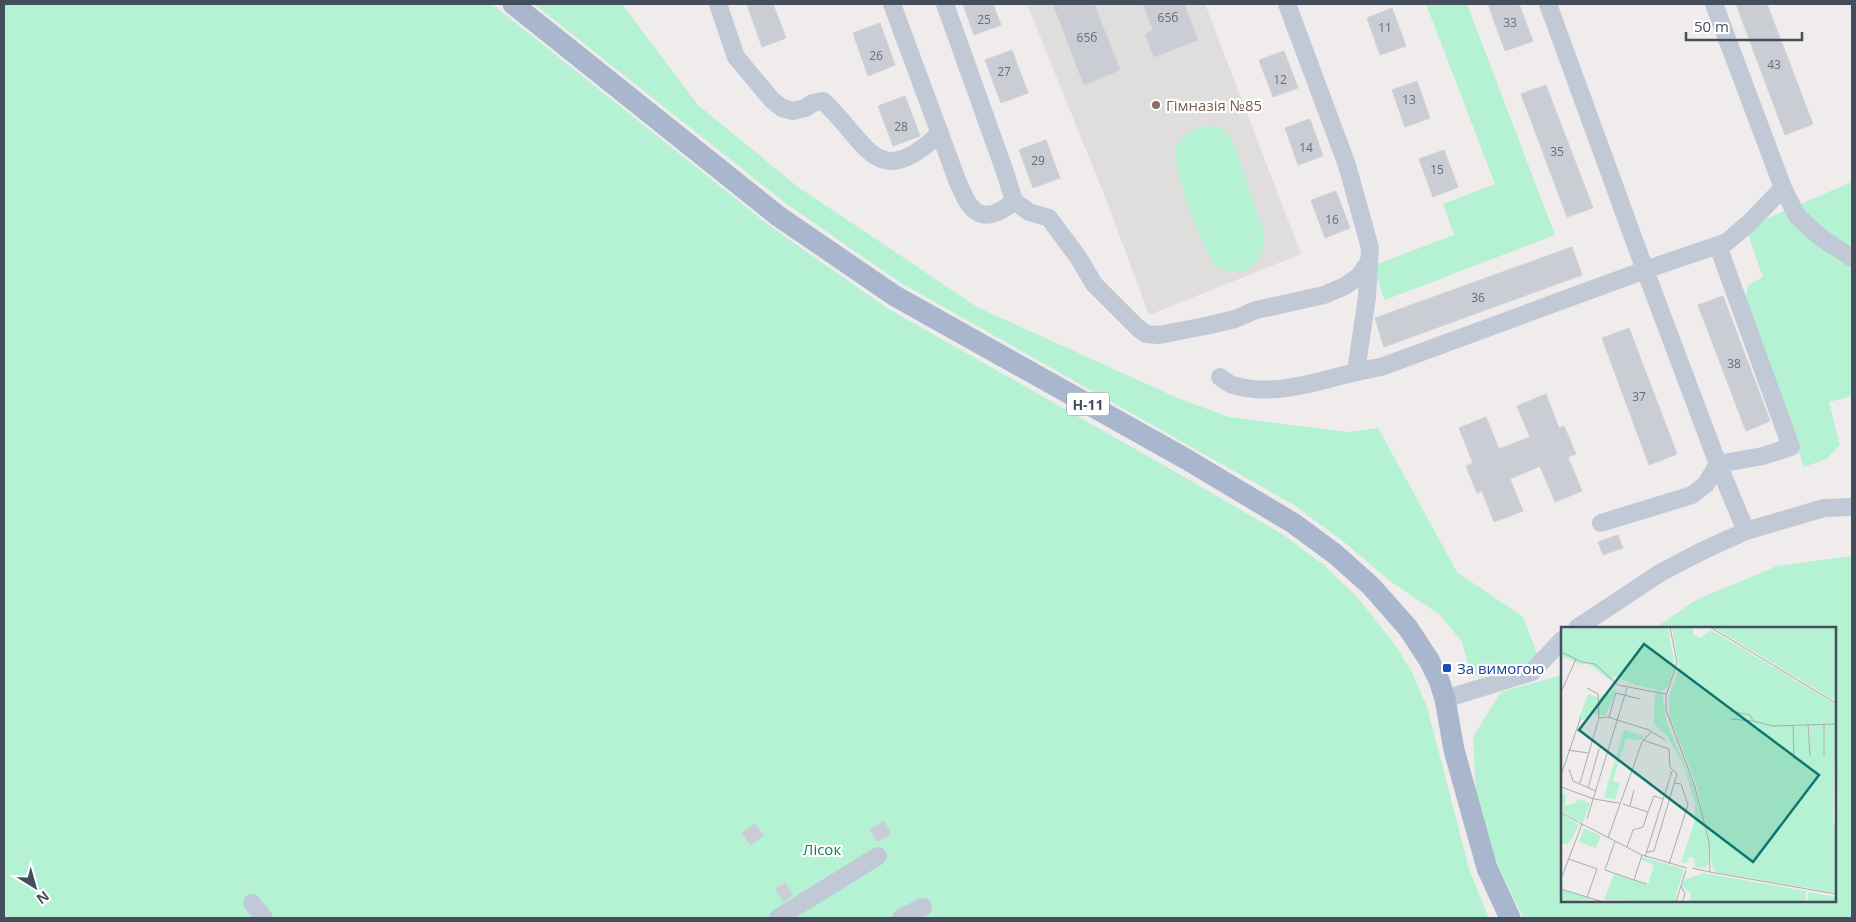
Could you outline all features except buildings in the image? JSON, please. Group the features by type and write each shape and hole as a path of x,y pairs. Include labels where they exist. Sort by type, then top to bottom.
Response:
{"main road":[{"name":"Н-11","path":"513,4 778,216 895,296 1186,459 1293,523 1335,554 1371,586 1408,628 1429,660 1439,680 1445,699 1454,750 1487,868 1510,918"}],"lane":[{"path":"718,4 736,57 772,100 782,108 793,111 805,108 813,102 823,101 871,154 890,162 904,159 917,153 940,133"},
{"path":"892,4 957,180 971,208 978,213 990,215 1003,211 1014,201"},
{"path":"945,4 1014,201 1029,212 1049,218 1078,257 1094,284 1146,334 1159,335 1210,325 1235,319 1256,310 1324,295 1345,286 1359,276 1368,263"},
{"path":"1287,4 1347,165 1370,248 1367,297 1356,371"},
{"path":"1548,4 1645,270 1718,464 1746,531"},
{"path":"1714,4 1783,188 1798,216 1820,237 1852,258"},
{"path":"1220,377 1232,385 1266,390 1297,386 1356,371 1381,367 1645,270 1728,242 1783,188"},
{"path":"1601,523 1692,494 1706,484 1718,464 1763,456 1791,447 1718,246"},
{"path":"1579,627 1660,573 1746,531 1824,508 1852,506"},
{"path":"1445,699 1532,672 1561,641"},
{"path":"778,918 878,856"},
{"path":"252,903 264,918"},
{"path":"901,918 923,907"}],"shaded area":[{"name":"Гімназія №85","path":"1027,4 1205,4 1301,254 1149,315 1109,207"}],"green space":[{"name":"Лісок","path":"4,4 492,4 770,226 887,308 1282,534 1324,565 1357,597 1393,642 1411,670 1427,707 1470,872 1489,918 4,918"},
{"path":"534,4 622,4 698,105 798,187 979,308 1180,399 1229,417 1348,432 1378,428 1457,572 1523,617 1538,656 1528,664 1480,678 1470,671 1462,642 1440,615 1390,581 1344,542 1294,505 901,283 788,205"},
{"path":"1426,4 1467,4 1555,235 1385,300 1372,266 1454,235 1443,204 1495,184"},
{"path":"1213,126 1223,129 1233,141 1264,232 1262,252 1251,266 1243,271 1225,270 1216,265 1211,258 1197,228 1178,172 1176,149 1182,139 1196,129"},
{"path":"1852,182 1852,396 1829,402 1840,445 1826,459 1804,467 1745,301 1748,285 1763,277 1747,232 1756,223"},
{"path":"1852,556 1852,918 1523,918 1490,849 1476,795 1473,737 1501,692 1561,675 1561,902 1836,902 1836,627 1656,627 1696,600 1777,566"}],"place":[{"name":"Гімназія №85","path":"1156,105"},
{"name":"За вимогою","path":"1447,668"}]}
